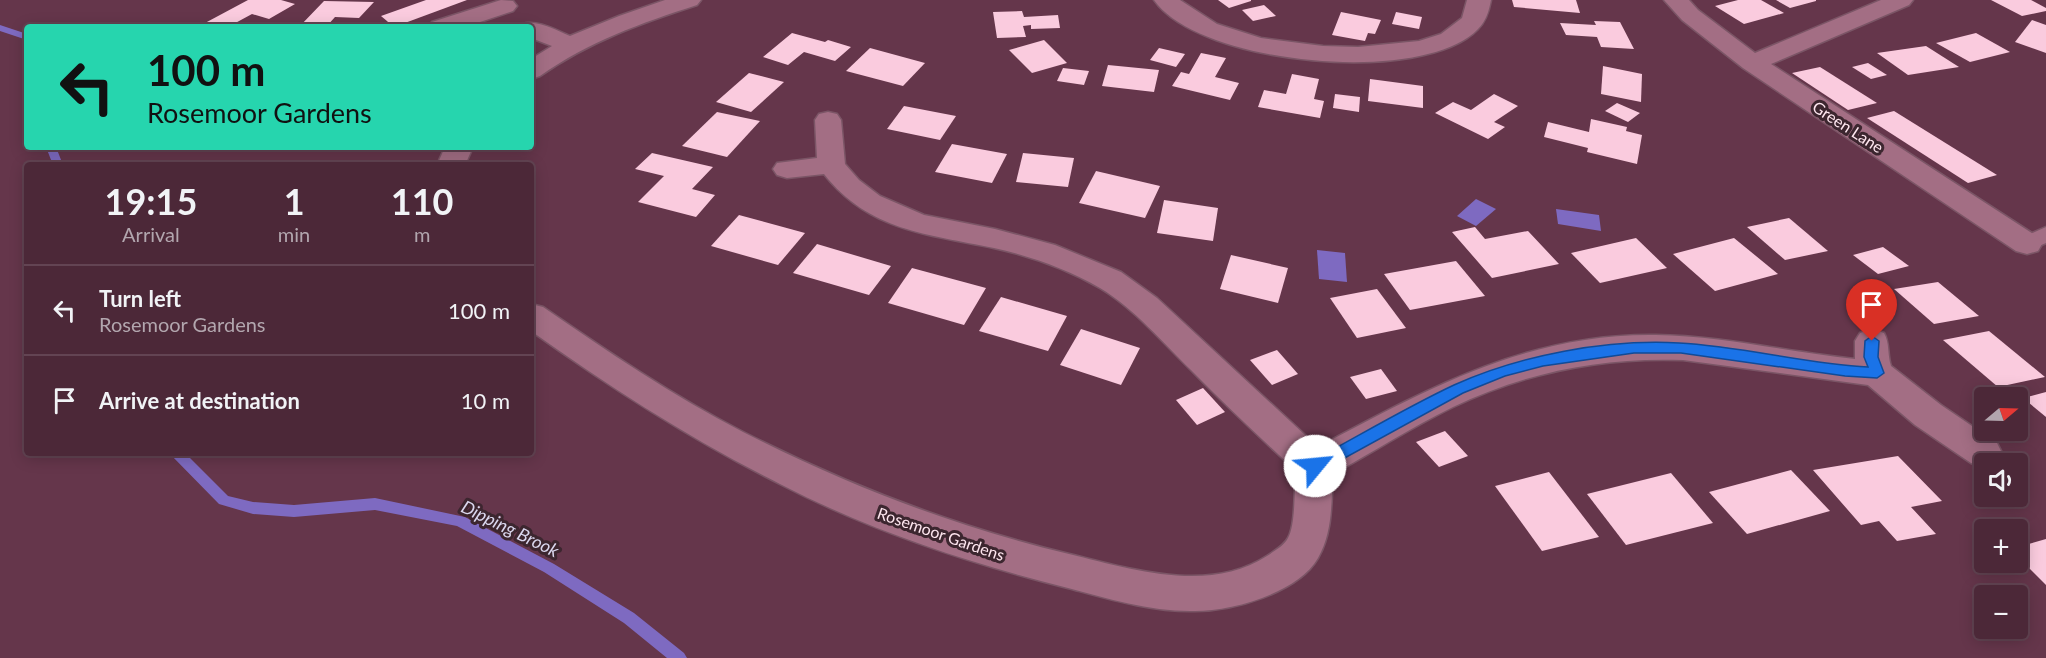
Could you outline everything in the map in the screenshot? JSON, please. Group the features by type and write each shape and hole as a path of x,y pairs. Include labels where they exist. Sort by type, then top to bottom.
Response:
{"street":[{"path":"534,69 606,29 689,0"},
{"path":"1166,0 1197,23 1238,40 1313,53 1366,55 1413,49 1448,39 1470,24 1477,12 1479,0"},
{"name":"Green Lane","path":"1676,0 1690,15 1752,63 2037,239"},
{"path":"1752,63 1901,0"},
{"path":"449,24 504,3 525,24"},
{"path":"534,30 572,46"},
{"path":"828,120 828,148 831,165 842,182 861,198 883,211 913,223 1021,245 1112,281 1156,316 1315,466 1458,389 1501,372 1587,352 1634,348 1681,348 1845,371 1875,357 1928,415 1984,453"},
{"path":"787,169 831,165"},
{"name":"Rosemoor Gardens","path":"534,317 597,362 717,435 792,474 874,511 949,540 1023,562 1161,592 1193,594 1220,592 1246,586 1270,576 1292,560 1307,542 1315,466"}],"shaded area":[{"path":"1476,199 1496,209 1476,226 1457,216"},
{"path":"1556,209 1599,215 1601,231 1558,224"},
{"path":"1317,250 1345,253 1347,282 1319,279"}],"building":[{"path":"248,0 281,0 295,4 269,19 252,14 234,24 205,23"},
{"path":"426,0 467,0 402,24 390,24 381,16"},
{"path":"1218,0 1251,0 1251,1 1229,8"},
{"path":"1512,0 1576,0 1580,13 1514,7"},
{"path":"1738,0 1761,0 1784,13 1744,24 1715,6"},
{"path":"1776,0 1816,0 1816,1 1790,8"},
{"path":"1991,0 2031,0 2046,8 2046,11 2022,16"},
{"path":"324,1 374,2 359,18 335,17 329,24 302,24"},
{"path":"1264,5 1276,16 1253,21 1242,10"},
{"path":"1022,11 1024,17 1058,15 1060,28 1031,29 1031,25 1023,26 1026,37 997,38 993,12"},
{"path":"1341,12 1381,20 1375,34 1368,33 1365,41 1332,35"},
{"path":"1396,12 1422,17 1419,29 1392,24"},
{"path":"2032,20 2046,25 2046,53 2015,42"},
{"path":"1594,21 1620,22 1634,49 1601,47 1597,37 1566,35 1560,23 1596,25"},
{"path":"792,33 851,47 835,61 804,52 788,65 763,57"},
{"path":"1976,33 2010,52 1970,62 1936,43"},
{"path":"1044,40 1067,63 1032,73 1009,50"},
{"path":"1926,46 1959,67 1908,75 1877,53"},
{"path":"870,48 925,63 903,86 846,71"},
{"path":"1159,48 1185,54 1176,67 1150,60"},
{"path":"1201,53 1226,58 1215,77 1239,83 1230,100 1172,86 1181,72 1189,74"},
{"path":"1868,63 1887,75 1871,79 1852,67"},
{"path":"1108,65 1159,70 1154,92 1102,86"},
{"path":"1603,66 1642,74 1641,102 1601,94"},
{"path":"1820,67 1877,103 1848,110 1792,73"},
{"path":"1063,68 1089,71 1084,85 1057,81"},
{"path":"749,73 784,82 751,112 716,102"},
{"path":"1292,74 1319,79 1314,99 1324,101 1320,118 1258,107 1264,90 1286,94"},
{"path":"1370,79 1423,86 1423,108 1368,101"},
{"path":"1335,94 1360,97 1359,112 1333,108"},
{"path":"1494,94 1518,106 1494,122 1505,127 1488,139 1435,113 1453,102 1471,110"},
{"path":"1617,103 1640,113 1628,122 1605,111"},
{"path":"904,106 956,116 940,140 887,129"},
{"path":"1894,111 1997,175 1968,183 1867,118"},
{"path":"717,112 760,121 727,157 682,146"},
{"path":"1591,119 1627,127 1626,131 1642,135 1637,164 1587,152 1588,148 1544,137 1548,122 1589,132"},
{"path":"952,144 1007,154 992,183 935,172"},
{"path":"652,153 713,167 692,189 715,195 696,217 638,202 664,176 635,169"},
{"path":"1023,153 1074,158 1068,187 1016,182"},
{"path":"1096,171 1160,186 1145,218 1079,203"},
{"path":"1164,200 1218,208 1213,241 1157,233"},
{"path":"739,215 805,233 778,265 711,246"},
{"path":"1789,218 1828,251 1785,260 1747,227"},
{"path":"1475,227 1485,239 1528,231 1559,264 1492,278 1452,232"},
{"path":"1636,238 1667,268 1600,283 1571,253"},
{"path":"1734,238 1778,274 1715,291 1673,254"},
{"path":"817,244 891,266 869,295 793,273"},
{"path":"1883,247 1909,266 1878,274 1853,255"},
{"path":"1231,255 1288,268 1278,303 1220,289"},
{"path":"1456,261 1485,296 1410,310 1384,274"},
{"path":"912,268 986,288 964,325 888,303"},
{"path":"1938,282 1979,316 1934,324 1894,289"},
{"path":"1377,289 1406,328 1357,338 1330,298"},
{"path":"1001,297 1067,316 1048,351 979,331"},
{"path":"1081,329 1140,348 1121,385 1060,365"},
{"path":"1989,331 2045,377 1998,387 1943,340"},
{"path":"1277,350 1298,374 1272,385 1250,360"},
{"path":"1381,369 1397,391 1366,399 1350,377"},
{"path":"1203,388 1225,412 1197,425 1176,400"},
{"path":"2046,392 2046,417 2028,402 2028,397"},
{"path":"1445,431 1468,456 1439,467 1416,442"},
{"path":"1898,456 1942,501 1911,507 1936,534 1897,541 1879,521 1861,525 1813,470"},
{"path":"1791,470 1830,511 1747,534 1709,492"},
{"path":"1549,472 1599,537 1542,551 1495,486"},
{"path":"1671,473 1713,523 1626,545 1587,494"},
{"path":"2046,539 2046,585 2028,567 2028,544"}],"waterway":[{"name":"Dipping Brook","path":"0,28 24,36"},
{"name":"Dipping Brook","path":"52,150 57,162"},
{"name":"Dipping Brook","path":"179,456 224,500 253,508 294,511 375,504 460,521 549,568 629,618 679,658"}],"route":[{"path":"1315,466 1458,389 1501,372 1543,361 1587,352 1634,348 1681,348 1845,371 1877,373 1871,357 1872,341"}]}
